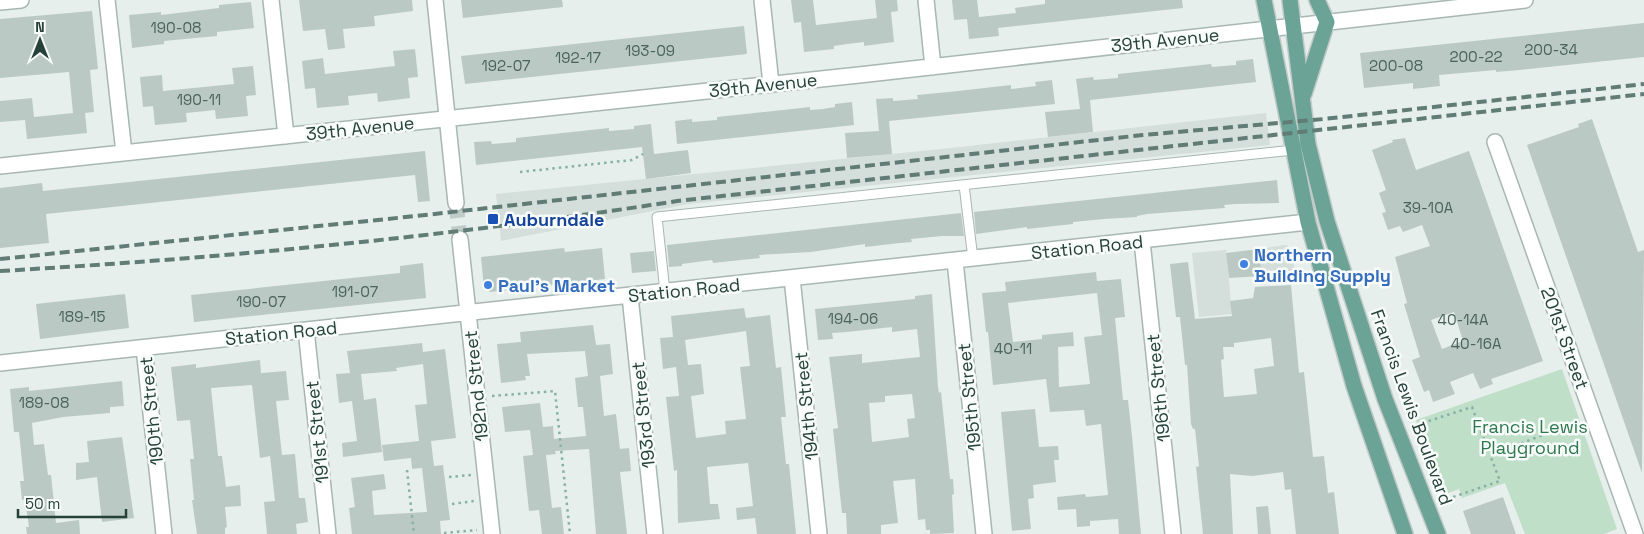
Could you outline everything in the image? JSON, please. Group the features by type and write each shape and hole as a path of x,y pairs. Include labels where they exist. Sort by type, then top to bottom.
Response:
{"main road":[{"path":"1264,0 1308,222 1354,386 1405,534"},
{"name":"Francis Lewis Boulevard","path":"1290,0 1308,144 1328,221 1385,399 1438,534"},
{"path":"1303,98 1327,22 1317,0"}],"street":[{"path":"0,2 21,0"},
{"path":"107,0 124,153"},
{"path":"271,0 286,136"},
{"path":"435,0 456,203"},
{"path":"762,0 771,84"},
{"path":"926,0 933,67"},
{"name":"39th Avenue","path":"0,166 933,67 1525,0"},
{"name":"201st Street","path":"1495,142 1635,534"},
{"name":"Station Road","path":"0,363 1142,242 1308,222"},
{"name":"192nd Street","path":"460,239 492,534"},
{"name":"196th Street","path":"1142,242 1173,534"},
{"name":"195th Street","path":"955,261 984,534"},
{"name":"194th Street","path":"792,278 819,534"},
{"name":"193rd Street","path":"630,296 655,534"},
{"name":"191st Street","path":"306,330 328,534"},
{"name":"190th Street","path":"144,348 164,534"}],"lane":[{"path":"665,292 657,218 1293,150"},
{"path":"964,185 973,259"}],"path":[{"path":"520,172 632,160 643,154"},
{"path":"492,396 555,391 570,534"},
{"path":"1409,428 1472,406 1500,481 1447,499"},
{"path":"1490,455 1580,420"},
{"path":"407,470 414,534"},
{"path":"448,477 471,475"},
{"path":"452,504 474,501"},
{"path":"444,533 477,530"}],"shaded area":[{"path":"1266,113 1270,145 688,204 501,241 496,194 951,148"},
{"path":"1288,246 1296,271 1262,276 1259,249"},
{"path":"1226,250 1232,314 1199,317 1192,253"}],"green space":[{"name":"Francis Lewis Playground","path":"1562,369 1617,529 1604,534 1525,534 1505,483 1462,498 1459,489 1441,496 1416,420"}],"building":[{"path":"299,0 412,0 413,11 374,16 375,26 343,29 345,48 328,50 325,29 303,31"},
{"path":"461,0 562,0 563,7 463,18"},
{"path":"791,0 813,0 816,25 877,18 875,0 897,0 898,11 891,12 894,42 864,46 864,42 834,46 834,49 804,52 801,22 794,23"},
{"path":"952,0 977,0 979,17 1016,13 1015,8 1045,4 1045,0 1182,0 1183,8 998,28 999,36 969,39 967,19 954,20"},
{"path":"251,2 254,28 217,32 217,36 164,41 164,44 132,48 129,15 161,12 161,15 219,8 219,5"},
{"path":"92,11 98,69 90,70 94,112 85,113 87,133 27,139 25,120 0,122 0,101 32,98 34,117 73,113 69,72 0,78 0,19"},
{"path":"1644,23 1644,57 1520,70 1439,75 1440,86 1413,89 1413,83 1364,88 1360,53"},
{"path":"744,26 747,54 465,84 461,56"},
{"path":"415,49 418,77 408,78 410,98 378,102 377,93 348,96 349,105 317,108 315,88 305,89 302,61 323,58 325,74 395,66 393,51"},
{"path":"1253,59 1256,82 1090,100 1093,132 1048,137 1045,112 1080,109 1076,79 1093,77 1094,80 1118,78 1118,74 1211,64 1212,67 1236,65 1236,61"},
{"path":"253,66 256,95 246,96 248,116 216,119 215,110 186,113 187,122 155,125 153,106 143,107 140,77 162,75 163,91 234,84 232,68"},
{"path":"1052,80 1055,104 889,121 892,154 847,158 845,133 879,131 876,99 893,98 893,101 918,99 917,95 1011,85 1011,89 1036,86 1035,82"},
{"path":"852,102 854,125 677,144 675,121 692,119 692,122 717,120 717,117 810,107 810,110 823,109 835,107 835,104"},
{"path":"1592,119 1638,252 1644,250 1642,473 1527,145 1579,127 1578,124"},
{"path":"651,124 654,154 688,150 691,173 646,179 642,147 476,165 474,142 491,141 492,144 516,142 516,138 609,128 609,131 634,129 634,126"},
{"path":"1405,138 1416,170 1469,151 1543,361 1491,379 1493,384 1480,389 1473,373 1450,382 1455,394 1433,402 1429,390 1424,392 1412,360 1420,357 1404,304 1407,303 1395,257 1430,246 1422,225 1403,232 1400,226 1388,230 1382,213 1386,212 1379,193 1386,190 1372,150 1393,142 1392,140","holes":["1454,312 1463,341 1442,349 1431,320"]},
{"path":"425,151 430,201 418,202 415,175 46,214 49,243 0,248 0,188 42,183 43,191"},
{"path":"1277,180 1279,203 1224,205 1225,208 1147,214 1137,217 1073,222 1073,224 1027,229 1027,227 976,234 974,212"},
{"path":"961,213 964,236 911,239 912,242 865,247 865,244 811,252 759,255 760,258 713,263 712,260 669,267 667,245"},
{"path":"564,248 565,252 602,248 605,279 490,292 484,288 481,257"},
{"name":"Northern Building Supply","path":"1259,249 1262,276 1229,278 1226,253"},
{"path":"654,251 656,271 632,273 630,253"},
{"path":"1188,262 1195,319 1232,316 1230,301 1253,298 1255,287 1291,285 1299,373 1304,372 1313,457 1324,456 1328,493 1334,492 1339,534 1296,534 1291,489 1285,490 1283,472 1252,476 1230,474 1233,534 1203,534 1196,467 1199,466 1195,429 1193,429 1191,424 1187,365 1185,365 1180,317 1176,317 1170,264","holes":["1271,338 1274,366 1254,369 1257,394 1224,397 1221,360 1224,359 1223,347 1234,347 1234,343"]},
{"path":"423,263 426,298 194,322 191,295 400,273 400,266"},
{"path":"1096,272 1097,281 1121,279 1125,317 1115,318 1123,400 1128,400 1141,534 1119,534 1118,519 1090,521 1090,526 1077,527 1076,509 1058,510 1057,497 1085,494 1086,497 1108,495 1101,424 1086,426 1084,410 1050,412 1046,379 993,385 982,293 1006,291 1005,282","holes":["1097,293 1102,335 1084,337 1090,384 1059,387 1058,347 1074,346 1073,332 1042,335 1042,339 1013,342 1008,303"]},
{"path":"125,294 129,328 40,339 36,304"},
{"path":"932,294 938,387 939,393 941,392 950,479 953,479 954,533 930,534 930,530 926,530 925,519 918,520 915,479 893,481 898,523 881,525 881,534 847,534 846,513 842,513 833,429 838,428 829,357 862,354 862,363 920,357 917,329 892,332 892,327 832,333 833,339 818,340 815,309 915,299 915,296","holes":["912,394 915,418 907,419 909,437 872,442 869,403 885,402 885,396"]},
{"path":"744,308 746,318 770,315 776,368 781,367 786,417 781,417 786,464 789,464 796,534 757,534 755,518 737,520 736,508 753,506 748,463 707,467 710,504 718,504 720,519 678,523 677,470 674,471 666,397 679,396 676,367 663,369 660,338 673,337 671,316","holes":["746,331 750,366 740,367 746,419 725,421 726,434 696,438 691,396 704,394 701,364 688,365 685,340"]},
{"path":"593,325 596,345 610,344 613,374 600,376 604,416 616,414 620,449 629,448 631,471 620,472 627,534 596,534 589,449 555,451 556,454 546,455 552,508 561,507 564,534 542,534 539,510 529,511 523,456 533,455 530,430 505,432 502,407 540,403 543,427 553,426 554,439 586,436 583,407 578,407 575,378 588,376 585,351 527,354 530,376 525,376 526,380 501,383 497,344 521,342 520,332"},
{"path":"422,343 423,352 445,349 456,438 431,441 434,466 443,465 450,520 440,521 441,534 352,534 349,508 355,507 351,478 384,474 386,489 372,491 374,515 427,512 422,468 412,469 411,458 384,461 382,445 419,441 415,405 427,404 423,364 396,368 397,371 361,374 364,400 376,398 382,452 343,457 342,443 357,441 352,401 339,403 336,374 350,373 347,351"},
{"path":"260,360 261,373 286,371 289,400 276,401 282,455 295,454 299,498 305,498 308,522 296,524 297,534 267,534 264,502 275,501 270,456 260,458 252,385 211,388 218,456 222,456 226,487 240,485 241,506 225,507 227,527 225,528 225,534 197,534 192,500 194,500 190,459 194,459 190,420 177,421 171,367 196,364 196,368"},
{"path":"122,381 124,406 110,407 110,413 63,417 32,423 34,445 44,444 48,475 51,475 56,523 79,520 80,534 27,534 26,527 29,527 25,499 22,500 20,481 24,481 19,432 14,432 10,389 29,387 29,391"},
{"path":"1035,409 1039,447 1058,446 1059,460 1054,460 1056,482 1033,485 1034,498 1028,499 1031,529 1012,531 1001,412"},
{"path":"122,437 134,518 102,522 97,477 76,480 76,463 89,462 87,441"},
{"path":"1503,497 1516,534 1471,534 1463,511"},
{"path":"1268,506 1271,534 1258,534 1256,507"}],"tunnel":[{"path":"456,203 460,239"}],"railway":[{"path":"0,259 416,216 1143,135 1324,119 1644,84"},
{"path":"0,271 170,260 424,235 593,214 677,201 1644,94"}],"place":[{"name":"Auburndale","path":"493,219"},
{"name":"Northern Building Supply","path":"1244,264"},
{"name":"Paul's Market","path":"488,285"}]}
